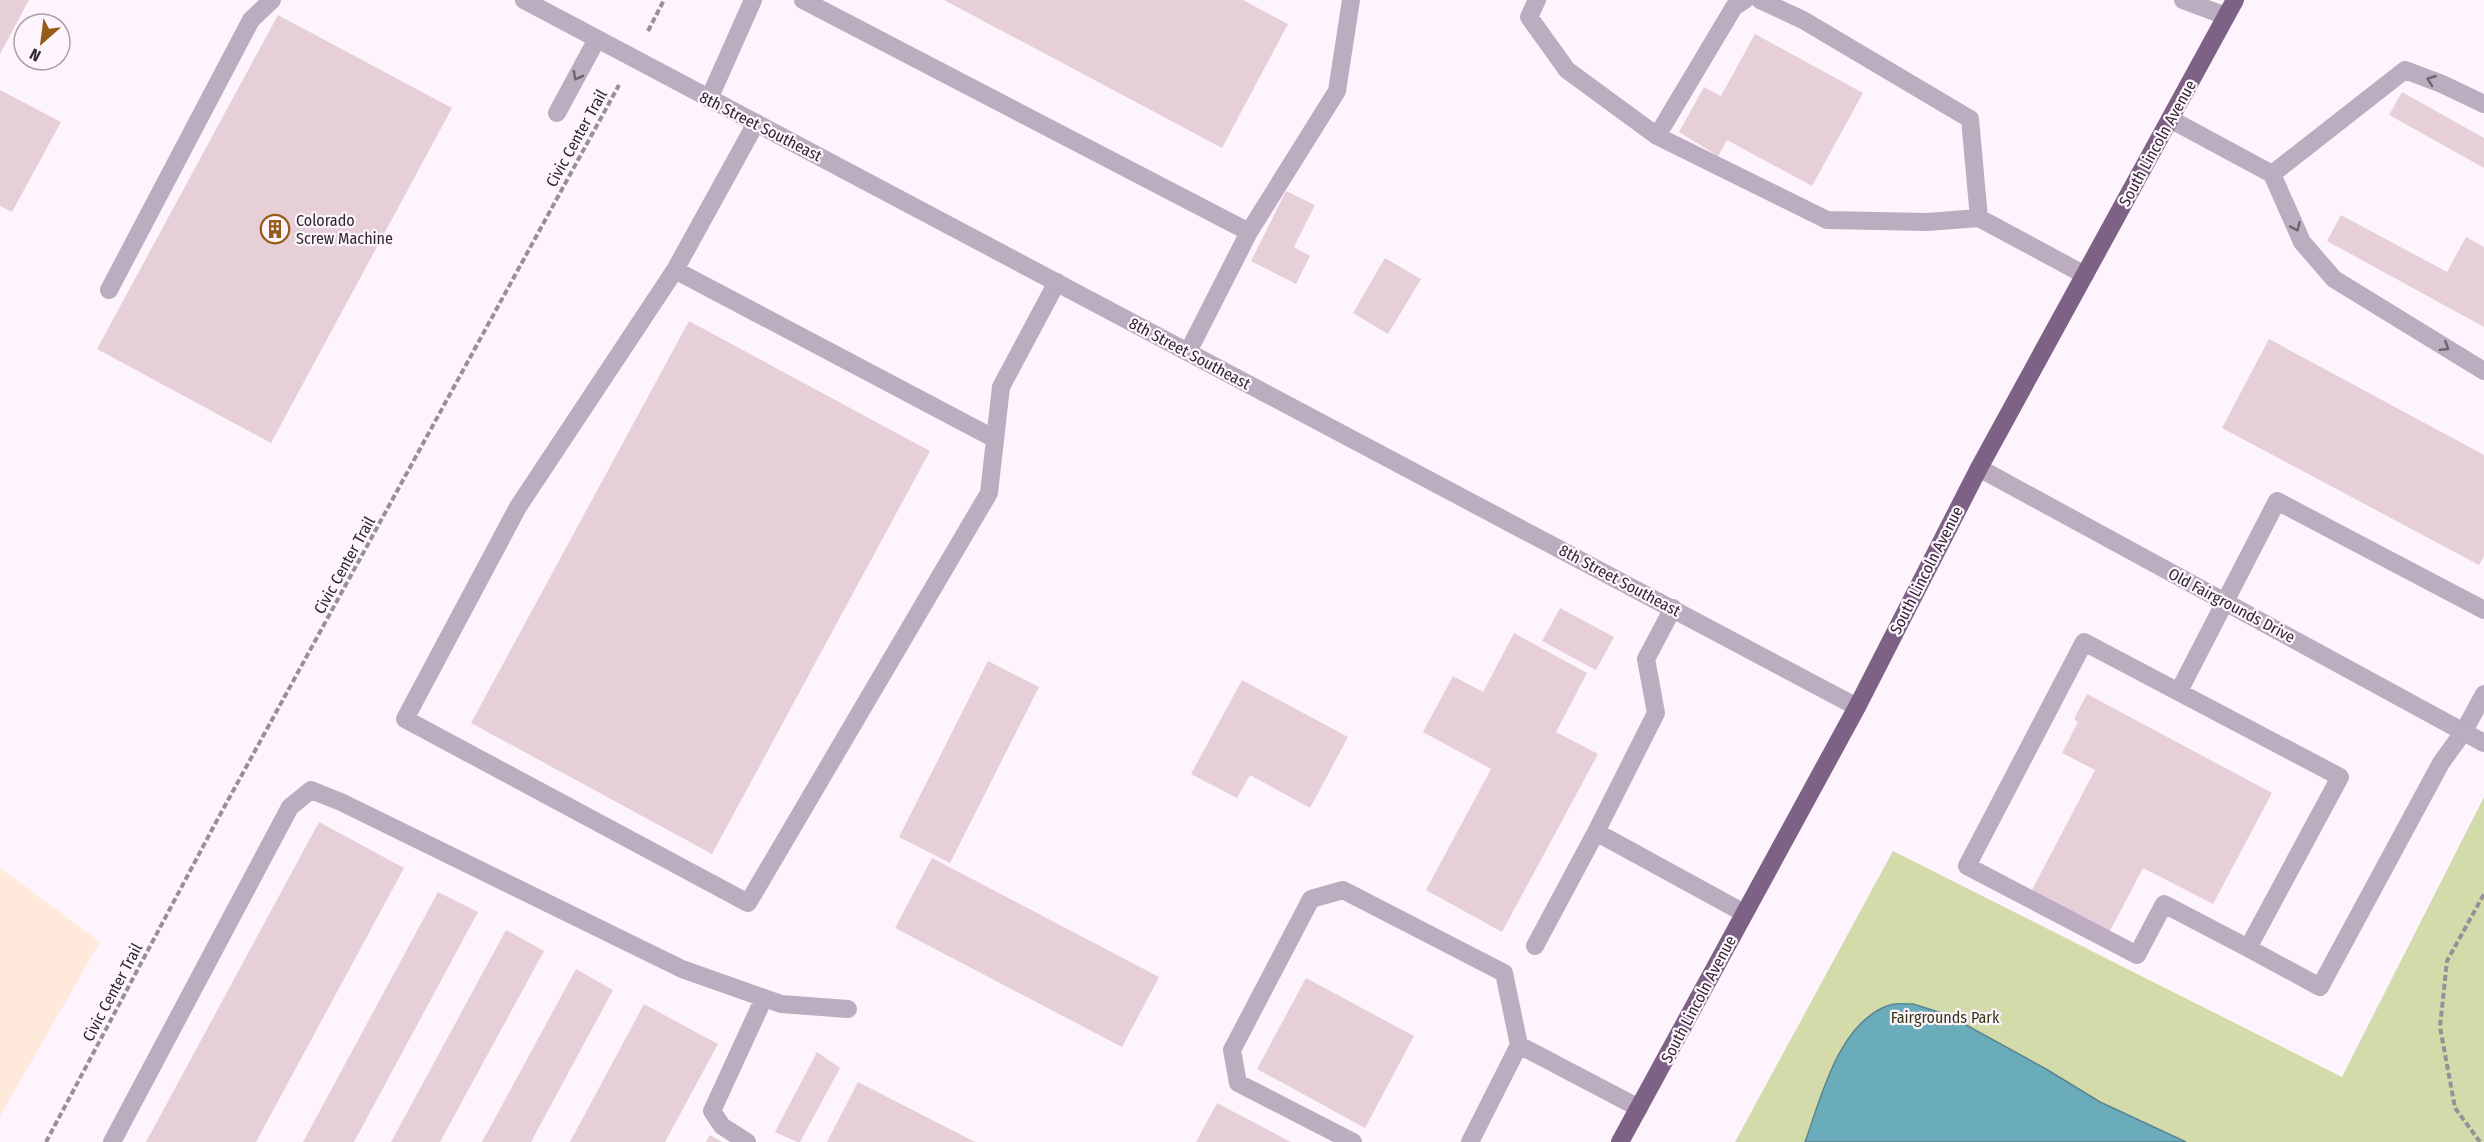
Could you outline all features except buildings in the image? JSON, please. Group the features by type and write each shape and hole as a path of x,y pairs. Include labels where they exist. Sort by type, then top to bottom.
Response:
{"highway":[{"name":"South Lincoln Avenue","path":"1620,1142 1857,706 1979,468 2235,0"}],"street":[{"path":"109,290 251,20 272,0"},
{"name":"8th Street Southeast","path":"524,0 1857,706"},
{"path":"709,99 753,0"},
{"path":"803,0 1249,232"},
{"path":"1188,352 1249,232 1337,90 1351,0"},
{"path":"1537,0 1529,17 1567,70 1657,136 1827,220 1927,222 1979,218 2085,274"},
{"path":"1657,136 1734,7 1745,0"},
{"path":"1760,0 1803,20 1970,119 1979,218"},
{"path":"2183,0 2226,16"},
{"path":"557,113 597,39"},
{"path":"2272,174 2405,70 2484,104"},
{"path":"2170,119 2272,174 2302,242 2334,279 2484,372"},
{"path":"756,123 675,270 518,507 405,719 748,903 989,493 1001,387 1057,282"},
{"path":"675,270 995,439"},
{"name":"Old Fairgrounds Drive","path":"1979,468 2484,743"},
{"path":"2179,691 2277,501 2484,610"},
{"path":"1535,946 1596,832 1656,712 1646,658 1672,608"},
{"path":"2248,948 2340,777 2084,642 1967,866 2137,955 2164,904 2320,987 2441,763 2464,732 2484,694"},
{"path":"112,1142 290,807 311,790 341,802 682,969 781,1004 848,1009"},
{"path":"1596,832 1744,913"},
{"path":"1353,1142 1238,1083 1232,1050 1311,899 1343,890 1504,973 1519,1045 1470,1142"},
{"path":"747,1142 722,1126 712,1110 764,998"},
{"path":"1519,1045 1639,1108"}],"path":[{"name":"Civic Center Trail","path":"46,1142 221,814 664,0"},
{"path":"2480,1142 2455,1108 2440,1028 2447,961 2484,894"}],"shaded area":[{"path":"0,868 100,942 0,1116"}],"green space":[{"name":"Fairgrounds Park","path":"2484,797 2484,1142 1735,1142 1893,851 2342,1077"}],"water":[{"path":"1913,1004 1948,1015 2046,1069 2100,1102 2186,1142 1805,1142 1834,1063 1857,1027 1872,1014 1890,1005"}],"place":[{"name":"Colorado Screw Machine","path":"275,229"}]}
